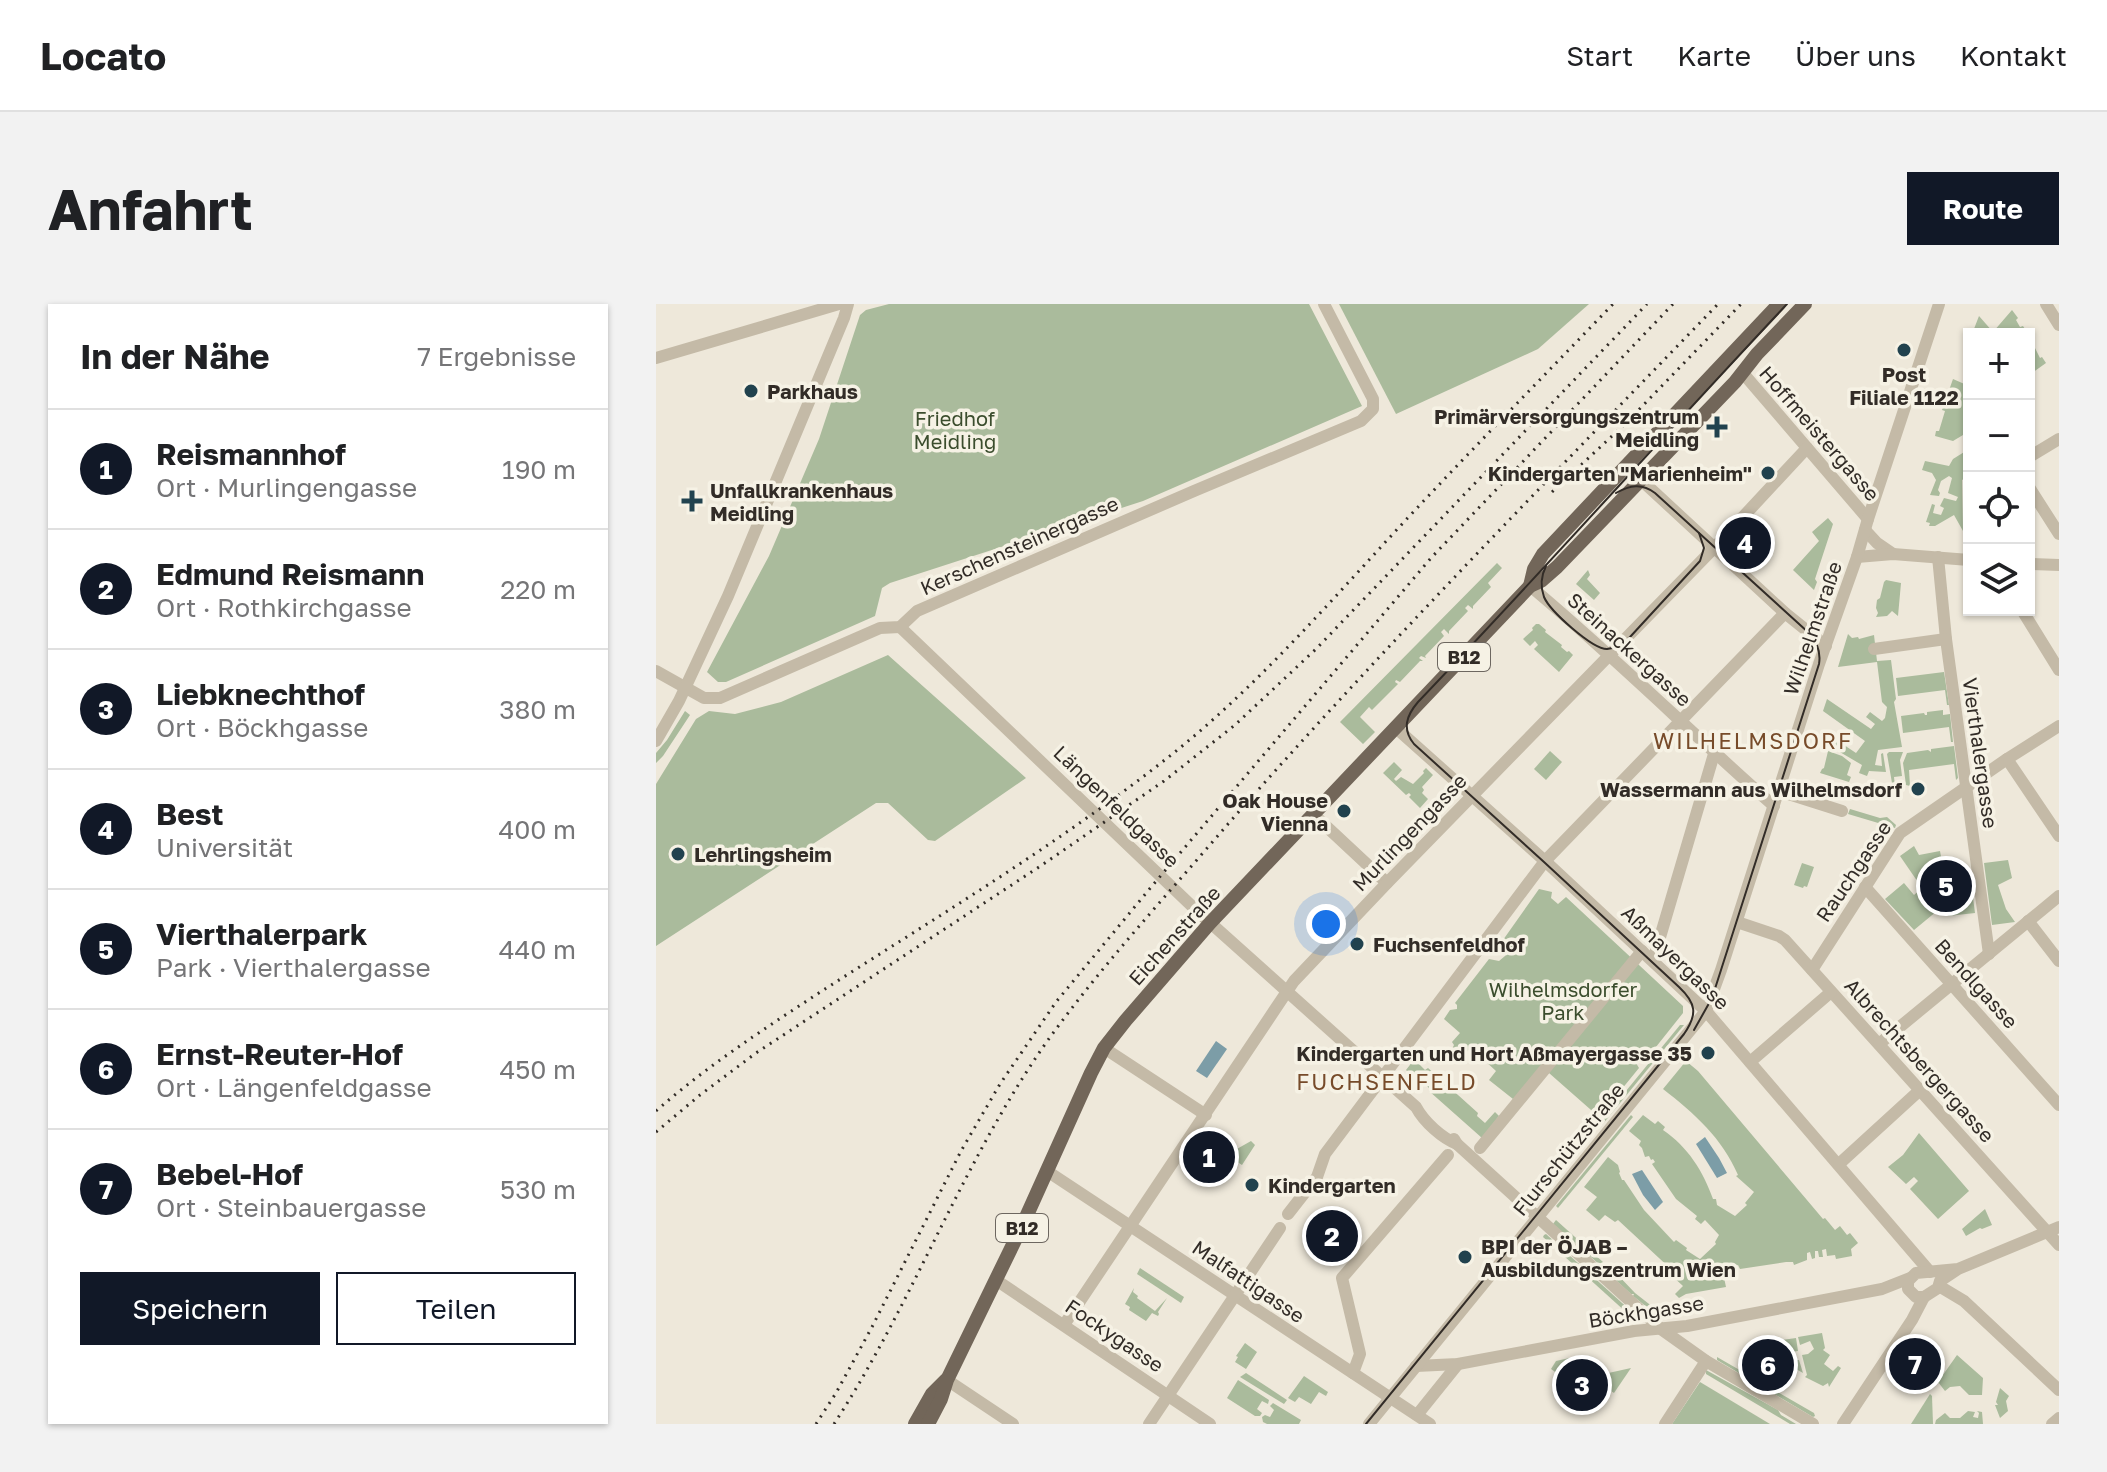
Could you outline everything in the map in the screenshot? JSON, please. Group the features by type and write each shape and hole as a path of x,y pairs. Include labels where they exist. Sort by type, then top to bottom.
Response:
{"main road":[{"name":"Eichenstraße","path":"1530,586 1534,569 1543,554 1779,304"},
{"name":"Eichenstraße","path":"928,1424 1104,1048 1210,923 1530,586 1557,567 1641,480 1805,304"},
{"name":"Eichenstraße","path":"915,1424 932,1394 947,1380"}],"street":[{"path":"656,358 839,304"},
{"path":"656,741 728,596 848,304"},
{"name":"Kerschensteinergasse","path":"656,671 704,698 720,698 880,628 900,627 917,611 1353,425 1371,413 1373,399 1324,304"},
{"name":"Wilhelmstraße","path":"1706,1011 1939,304"},
{"path":"2046,304 2059,325"},
{"name":"Hoffmeistergasse","path":"1742,372 1807,448 1877,543 1893,554"},
{"path":"2035,453 2059,439"},
{"name":"Murlingengasse","path":"1064,1325 1294,981 1807,448"},
{"path":"1626,466 1785,613 1826,646"},
{"path":"2035,496 2059,534"},
{"path":"1857,557 1893,554 1963,559"},
{"name":"Vierthalergasse","path":"1938,557 1946,639 1989,954"},
{"path":"2035,564 2059,565"},
{"name":"Steinackergasse","path":"1530,586 1774,806"},
{"path":"1288,1214 1317,1177 1325,1154 1545,861 1785,613"},
{"path":"2026,616 2059,670"},
{"name":"Längenfeldgasse","path":"900,627 1210,923 1416,1107 1447,1140 1457,1144 1661,1329 1706,1361 1813,1424"},
{"path":"1874,649 1946,639"},
{"name":"Rauchgasse","path":"1812,970 1900,833 2059,726"},
{"name":"Aßmayergasse","path":"1396,728 1473,795 1706,1011 1936,1278 2059,1390"},
{"path":"1653,961 1714,754"},
{"path":"2007,759 2059,836"},
{"path":"1779,791 1842,811"},
{"path":"1313,814 1387,883"},
{"name":"Bendlgasse","path":"1865,887 2059,1105"},
{"path":"1879,1044 2059,896"},
{"path":"2028,921 2059,961"},
{"name":"Albrechtsbergergasse","path":"1737,922 1785,940 1920,1090 2053,1229 2059,1245"},
{"path":"1480,1148 1642,951"},
{"path":"1750,1062 1831,992"},
{"name":"Flurschützstraße","path":"1369,1424 1706,1011"},
{"path":"1104,1048 1206,1115"},
{"path":"1839,1164 1920,1090"},
{"path":"1353,1373 1360,1354 1342,1278 1448,1155"},
{"name":"Malfattigasse","path":"1047,1171 1430,1424"},
{"path":"1149,1424 1280,1228"},
{"path":"1915,1295 1936,1278 2053,1229"},
{"name":"Aßmayergasse","path":"1843,1424 1912,1320 1915,1295 1907,1285 1911,1276 1904,1239"},
{"name":"Böckhgasse","path":"1416,1366 1458,1364 1634,1331 1696,1324 1882,1289 1911,1276 1936,1278"},
{"name":"Fockygasse","path":"996,1280 1210,1424"},
{"name":"Böckhgasse","path":"1882,1289 1915,1295"},
{"path":"1665,1424 1706,1361"},
{"path":"1417,1415 1458,1364"},
{"path":"947,1380 1013,1424"},
{"path":"2052,1424 2059,1418"}],"green space":[{"name":"Friedhof Meidling","path":"889,304 1309,304 1362,406 1143,501 890,583 882,588 875,616 726,682 718,682 707,672 769,556 819,439 860,315 866,310"},
{"path":"1339,304 1589,304 1538,349 1396,414"},
{"path":"2012,310 2020,327 2024,328 1996,328"},
{"path":"1979,316 1990,328 1974,328"},
{"path":"2035,348 2040,358 2046,363 2035,371"},
{"path":"1953,379 1963,383 1963,435 1953,441 1935,436 1945,411 1942,410"},
{"path":"1963,453 1963,531 1954,515 1935,526 1929,526 1930,523 1926,522 1932,504 1935,505 1933,513 1941,515 1944,508 1940,506 1944,498 1956,501 1958,497 1948,493 1952,478 1949,476 1941,481 1939,496 1930,495 1936,480 1932,473 1922,470 1925,461 1949,466"},
{"path":"1828,518 1833,524 1814,590 1793,570 1819,541 1812,532"},
{"path":"1497,563 1502,568 1488,583 1491,587 1473,609 1468,605 1465,608 1468,611 1449,634 1444,629 1441,632 1444,636 1426,658 1421,656 1419,658 1423,661 1400,682 1396,680 1398,684 1372,710 1369,707 1360,717 1375,732 1363,744 1340,722"},
{"path":"1588,570 1590,575 1587,579 1600,593 1594,600 1576,584"},
{"path":"1886,580 1901,583 1898,616 1892,611 1887,616 1876,617 1877,600"},
{"path":"1536,624 1573,655 1559,672 1534,649 1538,645 1535,641 1530,646 1523,639"},
{"path":"1848,634 1859,639 1874,635 1877,661 1891,660 1902,747 1878,750 1875,765 1882,766 1883,753 1886,772 1869,771 1867,776 1859,773 1862,765 1830,744 1832,737 1856,753 1865,741 1823,711 1827,699 1871,729 1875,724 1866,717 1870,712 1882,721 1885,718 1887,707 1882,702 1877,662 1838,667"},
{"path":"888,655 1026,778 935,841 928,840 888,803 876,803 656,946 656,784 696,719 709,711 735,714 781,702"},
{"path":"1944,672 1949,705 1945,690 1898,696 1896,678"},
{"path":"1943,710 1943,715 1950,714 1953,742 1949,727 1903,733 1901,716 1927,715 1927,712"},
{"path":"685,711 690,715 656,763 656,753"},
{"path":"1954,746 1956,780 1954,764 1909,770 1910,786 1906,785 1903,763 1907,753 1931,752 1931,749"},
{"path":"1550,751 1562,762 1546,780 1534,769"},
{"path":"1828,751 1851,763 1847,775 1851,777 1849,782 1820,773"},
{"path":"1889,752 1903,752 1900,760 1902,776 1894,777 1895,787 1888,788 1887,784 1892,783"},
{"path":"1394,762 1402,770 1394,779 1396,781 1401,777 1413,784 1426,768 1433,775 1422,787 1422,793 1428,799 1420,808 1409,793 1406,795 1383,773"},
{"path":"1850,809 1880,818 1887,817 1896,825 1895,828 1848,814"},
{"path":"1914,846 1919,855 1940,851 1945,878 1970,875 1975,913 1948,916 1943,906 1914,930 1885,899 1904,883 1914,895 1922,888 1900,856"},
{"path":"2008,860 2012,878 1998,885 2006,909 2015,922 1992,925 1984,863"},
{"path":"1802,863 1814,867 1807,887 1803,888 1794,885"},
{"name":"Wilhelmsdorfer Park","path":"1539,889 1552,892 1551,898 1558,904 1566,897 1683,1006 1683,1013 1644,1062 1640,1059 1636,1063 1639,1068 1599,1117 1549,1073 1513,1099 1489,1080 1496,1071 1471,1048 1461,1057 1452,1042 1460,1033 1444,1019 1450,1010 1457,1009 1455,1003 1489,959 1499,961 1505,956 1508,950 1503,940"},
{"path":"1680,1025 1684,1025 1602,1125 1599,1124"},
{"path":"1423,1048 1427,1052 1418,1063 1425,1070 1428,1068 1485,1123 1495,1112 1499,1116 1482,1138 1429,1091 1421,1080 1419,1082 1406,1070"},
{"path":"1686,1061 1698,1071 1823,1219 1835,1230 1840,1226 1847,1235 1850,1233 1858,1243 1851,1249 1852,1256 1836,1259 1835,1255 1827,1256 1826,1249 1822,1250 1823,1257 1815,1251 1815,1258 1812,1259 1810,1252 1807,1253 1807,1260 1794,1265 1793,1262 1786,1262 1740,1269 1738,1265 1731,1271 1730,1266 1723,1273 1726,1287 1679,1298 1675,1294 1683,1286 1671,1275 1673,1271 1618,1220 1615,1222 1605,1215 1599,1221 1586,1210 1597,1197 1584,1187 1608,1157 1618,1165 1622,1180 1644,1210 1674,1242 1676,1240 1700,1259 1716,1244 1719,1235 1705,1220 1701,1224 1695,1219 1697,1216 1676,1199 1652,1164 1655,1162 1653,1159 1645,1157 1639,1145 1641,1141 1629,1131 1643,1115 1655,1124 1658,1121 1665,1127 1663,1130 1687,1152 1717,1205 1735,1216 1747,1205 1745,1203 1754,1192 1736,1176 1724,1149 1697,1117 1663,1089"},
{"path":"1631,1115 1633,1117 1558,1208 1556,1206"},
{"path":"1919,1133 1969,1191 1938,1219 1910,1189 1918,1181 1914,1177 1906,1184 1888,1167 1903,1155"},
{"path":"1251,1141 1255,1145 1242,1165 1219,1150 1228,1154"},
{"path":"1985,1209 1992,1225 1966,1236 1962,1229"},
{"path":"1556,1220 1603,1262 1600,1265 1553,1224"},
{"path":"1546,1234 1632,1312 1627,1313 1543,1237"},
{"path":"1140,1268 1184,1297 1181,1303 1137,1274"},
{"path":"1610,1272 1615,1272 1658,1311 1653,1312 1633,1296"},
{"path":"1134,1288 1137,1298 1155,1311 1167,1298 1158,1316 1152,1313 1146,1321 1129,1310 1130,1307 1125,1304"},
{"path":"1822,1333 1823,1350 1830,1355 1824,1364 1833,1371 1838,1366 1841,1368 1829,1387 1828,1383 1823,1386 1805,1377 1802,1355 1814,1349 1810,1341 1800,1345 1798,1337"},
{"path":"1796,1338 1798,1351 1791,1352 1789,1358 1799,1360 1803,1373 1768,1353 1787,1351 1788,1345 1777,1344 1776,1339"},
{"path":"1245,1343 1257,1352 1246,1369 1235,1362"},
{"path":"1957,1355 1983,1378 1982,1395 1969,1395 1960,1386 1945,1391 1938,1382"},
{"path":"1574,1357 1576,1361 1565,1379 1551,1369 1556,1361"},
{"path":"1717,1357 1814,1413 1815,1416 1717,1360"},
{"path":"1631,1368 1614,1393 1599,1383 1604,1374"},
{"path":"1706,1370 1778,1410 1796,1424 1790,1424 1706,1374"},
{"path":"1246,1373 1287,1400 1284,1404 1240,1377"},
{"path":"1304,1376 1328,1392 1326,1396 1319,1392 1311,1404 1299,1397 1295,1402 1288,1398"},
{"path":"1238,1380 1269,1400 1268,1404 1262,1401 1257,1409 1262,1413 1260,1416 1227,1398"},
{"path":"1700,1382 1770,1424 1672,1424"},
{"path":"2000,1388 2009,1396 2006,1401 2008,1411 2000,1418 1995,1405 1998,1405"},
{"path":"1930,1394 1933,1424 1911,1424"},
{"path":"1273,1403 1301,1420 1299,1424 1263,1422 1262,1417 1270,1417 1274,1410 1270,1406"},
{"path":"1968,1411 1975,1412 1973,1417 1978,1418 1977,1411 1982,1412 1983,1424 1935,1424 1945,1413 1950,1418 1960,1418"}],"water":[{"path":"1216,1041 1227,1049 1207,1078 1196,1071"},
{"path":"1705,1137 1727,1173 1717,1178 1696,1144"},
{"path":"1642,1170 1663,1202 1655,1210 1632,1174"}],"tram line":[{"path":"1366,1424 1684,1034 1693,1015 1692,1004 1679,987 1414,744 1408,733 1408,717 1418,702 1787,304"},
{"path":"1616,493 1636,486 1655,493 1809,633 1819,651 1819,664 1712,998 1694,1030"},
{"path":"1546,566 1542,585 1548,603 1582,636 1607,649 1620,645 1630,637 1700,561 1704,548 1699,533"}],"railway":[{"path":"656,1111 760,1032 998,878 1166,759 1229,705 1289,646 1613,304"},
{"path":"656,1132 756,1053 1042,865 1164,781 1235,725 1316,649 1647,304"},
{"path":"816,1424 872,1327 961,1151 1000,1084 1056,1002 1431,558 1673,304"},
{"path":"834,1424 889,1329 990,1133 1048,1040 1091,984 1228,824 1348,691 1718,304"},
{"path":"1552,492 1625,424 1741,304"}],"place":[{"name":"Post Filiale 1122","path":"1904,350"},
{"name":"Parkhaus","path":"751,391"},
{"name":"Primärversorgungszentrum Meidling","path":"1717,427"},
{"name":"Kindergarten \"Marienheim\"","path":"1768,473"},
{"name":"Unfallkrankenhaus Meidling","path":"692,501"},
{"name":"Best","path":"1745,543"},
{"name":"Wassermann aus Wilhelmsdorf","path":"1918,789"},
{"name":"Oak House Vienna","path":"1344,811"},
{"name":"Lehrlingsheim","path":"678,854"},
{"name":"Vierthalerpark","path":"1946,886"},
{"name":"Fuchsenfeldhof","path":"1357,944"},
{"name":"Kindergarten und Hort Aßmayergasse 35","path":"1708,1053"},
{"name":"Reismannhof","path":"1209,1157"},
{"name":"Kindergarten","path":"1252,1185"},
{"name":"Edmund Reismann","path":"1332,1236"},
{"name":"BPI der ÖJAB – Ausbildungszentrum Wien","path":"1465,1257"},
{"name":"Bebel-Hof","path":"1915,1364"},
{"name":"Ernst-Reuter-Hof","path":"1768,1365"},
{"name":"Liebknechthof","path":"1582,1385"}],"district":[{"name":"WILHELMSDORF","path":"1753,740"},
{"name":"FUCHSENFELD","path":"1387,1081"}]}
